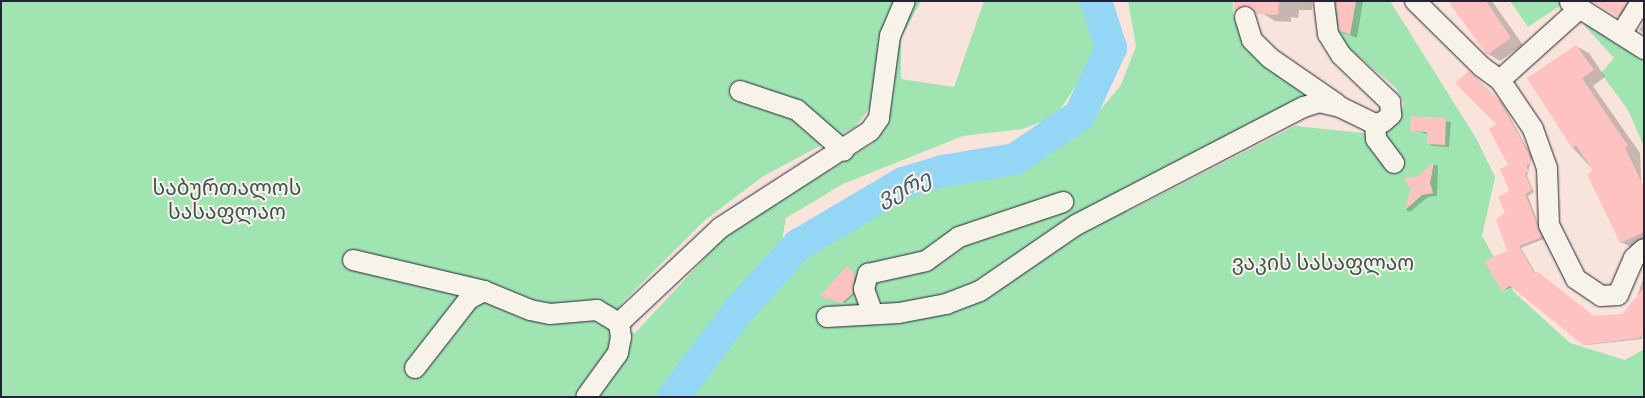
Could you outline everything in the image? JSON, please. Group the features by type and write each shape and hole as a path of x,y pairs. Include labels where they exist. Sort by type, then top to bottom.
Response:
{"street":[{"path":"586,397 618,353 619,324 720,228 844,151 879,118 890,36 905,1"},
{"path":"1324,1 1328,34 1341,55 1390,102 1392,116 1375,124"},
{"path":"1416,1 1482,67 1500,80 1533,129 1547,168 1549,225 1576,278 1601,296 1618,295 1634,258 1644,249"},
{"path":"1621,34 1642,1"},
{"path":"1500,80 1574,5 1644,49"},
{"path":"1245,18 1252,40 1270,58 1340,107 1375,124"},
{"path":"740,92 796,110 844,151"},
{"path":"827,317 873,314 946,304 980,291 1076,225 1319,102 1340,107"},
{"path":"1375,124 1376,139 1394,163"},
{"path":"873,314 864,289 868,274 926,262 959,237 1063,202"},
{"path":"354,260 484,291 530,310 550,314 597,310 619,324"},
{"path":"415,368 469,299 484,291"}],"green space":[{"path":"1,1 894,1 872,105 855,127 762,177 704,221 622,303 606,327 635,333 727,234 873,143 886,117 895,40 914,1 921,1 901,38 901,79 954,87 984,1 1090,1 1100,50 1055,117 1022,129 963,136 843,184 786,218 773,291 799,259 869,214 945,180 1015,170 1085,128 1121,85 1136,46 1128,1 1233,1 1233,13 1251,46 1325,97 1125,198 1127,212 1295,126 1373,134 1398,121 1404,104 1396,88 1344,44 1331,15 1332,1 1390,1 1476,138 1495,177 1482,236 1514,292 1570,343 1625,360 1644,349 1644,397 1,397"},
{"path":"1510,1 1562,1 1564,3 1528,27"},
{"path":"1588,20 1644,61 1644,147 1628,110 1601,73 1614,58 1584,25"}],"building":[{"path":"1234,1 1279,1 1278,15 1257,14 1247,5 1234,13"},
{"path":"1336,1 1356,1 1350,35 1339,30"},
{"path":"1448,1 1486,1 1511,38 1487,55"},
{"path":"1592,1 1628,1 1618,17"},
{"path":"1576,45 1594,70 1582,78 1628,146 1625,148 1644,187 1644,232 1620,243 1587,174 1593,171 1576,145 1572,148 1527,78"},
{"path":"1469,71 1499,100 1529,154 1531,162 1526,166 1529,171 1525,174 1532,190 1525,194 1542,237 1519,246 1534,273 1538,272 1594,316 1622,314 1644,288 1644,333 1639,338 1583,345 1510,286 1502,291 1484,261 1507,251 1496,219 1505,213 1498,197 1509,191 1500,169 1508,165 1489,129 1496,124 1455,83"},
{"path":"1411,116 1446,118 1445,145 1427,144 1427,132 1410,131"},
{"path":"1434,162 1430,183 1433,193 1422,195 1405,210 1411,188 1403,179 1418,176"},
{"path":"847,266 855,275 853,293 842,303 820,296"}],"waterway":[{"name":"ვერე","path":"673,397 739,310 798,245 903,183 942,171 1015,159 1080,115 1111,48 1096,1"}],"park label":[{"name":"საბურთალოს სასაფლაო","path":"227,200"},
{"name":"ვაკის სასაფლაო","path":"1323,263"}]}
